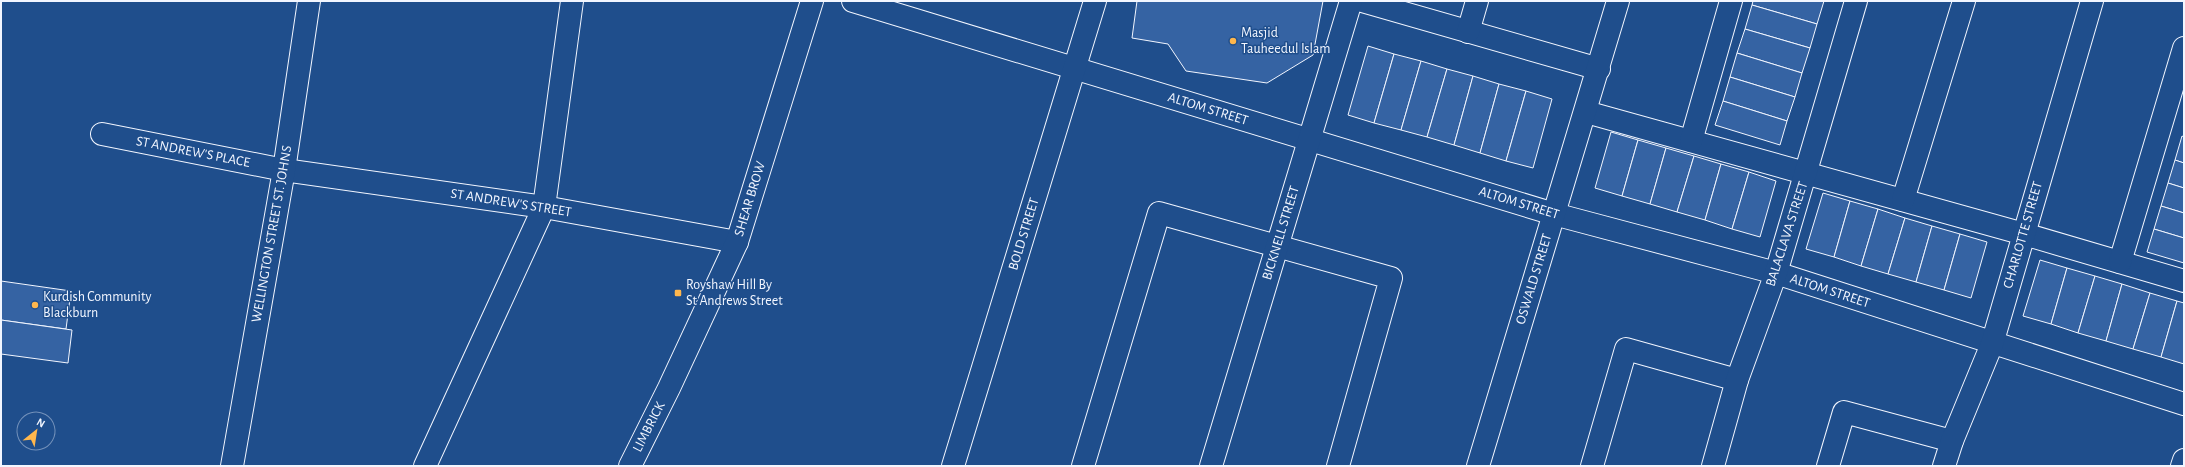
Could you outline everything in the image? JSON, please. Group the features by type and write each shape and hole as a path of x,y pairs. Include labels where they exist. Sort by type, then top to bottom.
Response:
{"street":[{"name":"WELLINGTON STREET ST. JOHNS","path":"232,466 284,170 309,1"},
{"path":"425,466 544,207 572,1"},
{"name":"SHEAR BROW","path":"669,388 737,242 812,1"},
{"name":"ALTOM STREET","path":"853,1 1554,214 1776,273 1992,344 2184,404"},
{"name":"BOLD STREET","path":"953,466 1095,1"},
{"name":"BICKNELL STREET","path":"1211,466 1351,1"},
{"path":"1362,1 1599,69"},
{"path":"1468,32 1478,1"},
{"name":"OSWALD STREET","path":"1478,466 1599,69 1618,1"},
{"path":"1692,141 1731,1"},
{"name":"BALACLAVA STREET","path":"1713,466 1737,380 1776,273 1807,173 1856,1"},
{"path":"1904,200 1964,1"},
{"name":"CHARLOTTE STREET","path":"1944,466 1952,441 1992,344 2092,1"},
{"path":"2120,262 2184,48"},
{"path":"1586,112 1904,200 2184,281"},
{"name":"ST ANDREW'S PLACE","path":"102,134 284,170"},
{"name":"ST ANDREW'S STREET","path":"284,170 544,207 737,242"},
{"path":"1083,466 1159,213 1391,278 1338,466"},
{"path":"1592,466 1626,349 1737,380"},
{"name":"LIMBRICK","path":"630,466 669,388"},
{"path":"1828,466 1844,412 1952,441"},
{"path":"2182,466 2184,460"}],"building":[{"name":"Masjid Tauheedul Islam","path":"1137,1 1323,1 1313,55 1267,83 1186,71 1168,44 1132,38"},
{"path":"1753,1 1824,1 1817,24 1752,5"},
{"path":"1752,5 1817,24 1810,48 1745,29"},
{"path":"1745,29 1810,48 1802,73 1737,53"},
{"path":"1368,46 1394,54 1374,123 1348,115"},
{"path":"1737,53 1802,73 1795,97 1730,77"},
{"path":"1394,54 1421,61 1401,130 1374,123"},
{"path":"1421,61 1447,69 1427,137 1401,130"},
{"path":"1447,69 1473,76 1454,145 1427,137"},
{"path":"1473,76 1499,84 1480,153 1454,145"},
{"path":"1730,77 1795,97 1787,121 1723,101"},
{"path":"1499,84 1526,91 1506,161 1480,153"},
{"path":"1526,91 1552,99 1533,168 1506,161"},
{"path":"1723,101 1787,121 1780,145 1715,125"},
{"path":"1611,132 1638,140 1622,196 1595,188"},
{"path":"2182,136 2184,137 2184,163 2175,160"},
{"path":"1638,140 1666,148 1650,204 1622,196"},
{"path":"1666,148 1694,156 1677,212 1650,204"},
{"path":"1694,156 1721,164 1705,220 1677,212"},
{"path":"2175,160 2184,163 2184,188 2168,183"},
{"path":"1721,164 1749,172 1732,229 1705,220"},
{"path":"1749,172 1776,181 1760,237 1732,229"},
{"path":"2168,183 2184,188 2184,213 2161,206"},
{"path":"1823,193 1850,201 1834,257 1806,249"},
{"path":"1850,201 1878,209 1861,266 1834,257"},
{"path":"2161,206 2184,213 2184,238 2154,229"},
{"path":"1878,209 1905,218 1888,274 1861,266"},
{"path":"1905,218 1932,226 1916,282 1888,274"},
{"path":"1932,226 1960,234 1944,290 1916,282"},
{"path":"2154,229 2184,238 2184,263 2147,252"},
{"path":"1960,234 1987,242 1971,298 1944,290"},
{"path":"2040,260 2067,268 2051,324 2023,316"},
{"path":"2067,268 2095,276 2078,333 2051,324"},
{"path":"2095,276 2122,284 2106,341 2078,333"},
{"name":"Kurdish Community Blackburn","path":"1,281 71,291 66,329 1,320"},
{"path":"2122,284 2150,293 2133,349 2106,341"},
{"path":"2150,293 2177,301 2161,357 2133,349"},
{"path":"2177,301 2184,303 2184,364 2161,357"},
{"path":"1,320 72,330 68,363 1,354"}],"place":[{"name":"Masjid Tauheedul Islam","path":"1233,41"},
{"name":"Royshaw Hill By St Andrews Street","path":"678,293"},
{"name":"Kurdish Community Blackburn","path":"35,305"}]}
